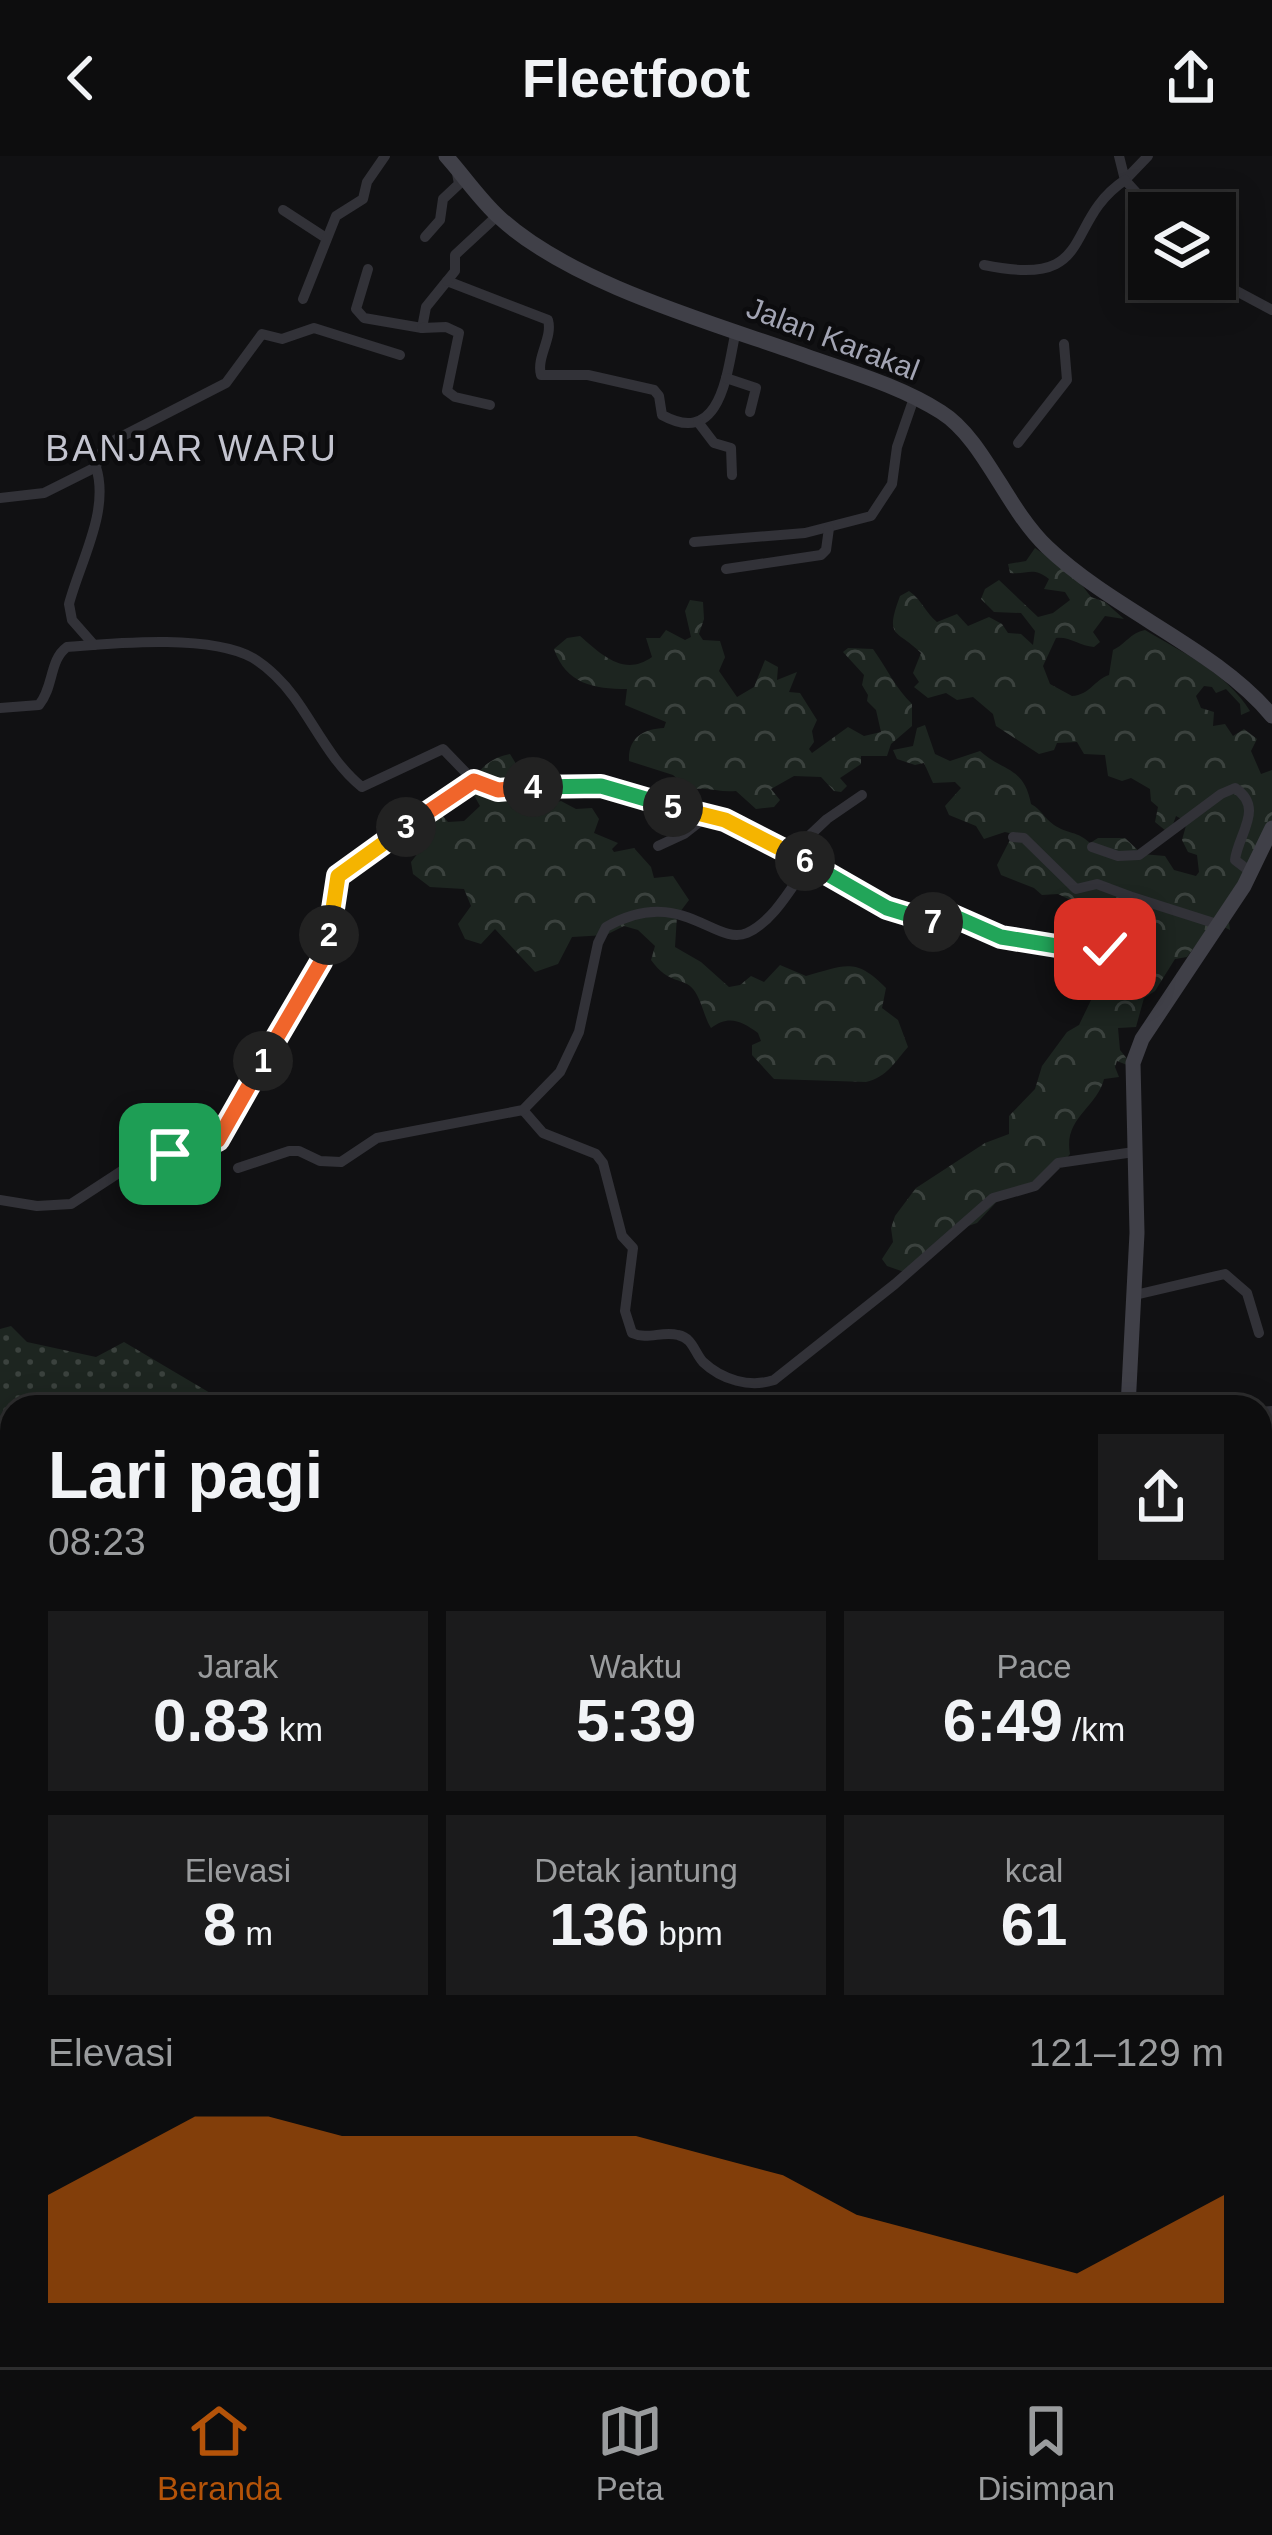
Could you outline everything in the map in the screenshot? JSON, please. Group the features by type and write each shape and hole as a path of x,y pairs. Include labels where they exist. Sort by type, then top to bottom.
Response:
{"main road":[{"name":"Jalan Karakal","path":"446,156 497,216 589,273 939,411 968,436 1014,509 1049,549 1102,593 1238,682 1272,716"},
{"path":"1129,1395 1135,1295 1131,1075 1138,1047 1252,874 1272,828"}],"street":[{"path":"302,299 337,214 363,199 367,182 385,156"},
{"path":"1119,156 1125,180 1136,192"},
{"path":"984,266 1031,273 1067,256 1103,200 1148,156"},
{"path":"425,237 440,220 443,201 458,185 459,171"},
{"path":"283,210 326,238"},
{"path":"422,328 426,307 455,272 455,255 497,216"},
{"path":"368,269 356,309 361,316 422,328 446,327 459,333 447,391 455,398 490,405"},
{"path":"447,281 548,320 541,375 588,376 654,390 664,418 698,422 712,413 726,378 736,331"},
{"path":"1236,291 1272,310"},
{"path":"369,345 371,320"},
{"path":"94,646 73,620 69,604 98,510 99,454 109,443 226,383 260,335 282,338 314,328 400,355"},
{"path":"1018,442 1067,380 1064,344"},
{"path":"726,378 757,388 750,412"},
{"path":"694,542 865,520 881,506 892,484 897,447 914,398"},
{"path":"698,422 714,442 731,448 732,475"},
{"path":"0,498 44,493 96,467"},
{"path":"726,569 821,555 829,528"},
{"path":"0,708 39,705 50,688 59,652 67,647 178,644 251,657 292,693 321,740 362,787 442,749 474,781 498,790 601,786 725,820 887,908 921,921 931,923 951,915 1001,937 1099,954 1105,949 1116,910 1130,896"},
{"path":"0,1200 70,1204 140,1159 163,1156 194,1141 218,1140 321,962 338,876 474,781"},
{"path":"1092,847 1118,856 1138,855 1235,788 1245,795 1250,811 1234,860 1252,874"},
{"path":"791,853 862,795"},
{"path":"658,846 707,816"},
{"path":"1013,837 1024,838 1076,889 1097,884 1220,925"},
{"path":"238,1168 294,1150 320,1161 341,1162 377,1138 523,1109 551,1085 579,1032 598,943 606,927 639,912 664,909 729,934 743,934 771,914 809,863"},
{"path":"921,921 929,908"},
{"path":"523,1109 543,1133 588,1148 603,1163 622,1236 633,1248 625,1311 632,1333 684,1336 717,1372 753,1385 774,1380 993,1198 1035,1186 1058,1163 1133,1152"},
{"path":"1135,1295 1225,1274 1247,1293 1259,1333"}],"green space":[{"path":"1035,548 1124,619 1105,616 1093,632 1100,642 1094,647 1056,638 1043,666 1050,684 1072,696 1083,693 1109,675 1113,650 1145,630 1188,655 1229,685 1250,711 1241,715 1240,704 1226,689 1216,693 1204,686 1196,696 1201,708 1214,712 1213,726 1225,724 1233,736 1244,729 1257,739 1251,751 1261,774 1272,770 1272,820 1261,848 1252,853 1230,930 1220,925 1202,937 1187,957 1175,959 1155,991 1144,998 1136,1027 1118,1028 1127,1065 1117,1061 1119,1077 1104,1079 1076,1122 1070,1154 1048,1180 1002,1196 977,1223 962,1228 907,1273 887,1266 882,1259 893,1242 895,1216 916,1188 985,1143 1009,1134 1009,1116 1035,1089 1042,1066 1067,1032 1079,1025 1093,996 1120,980 1126,957 1150,922 1124,916 1129,903 1123,898 1083,906 1058,894 1042,895 1001,875 997,865 1013,834 984,839 976,826 949,815 945,806 961,788 955,782 933,783 924,763 897,759 893,750 913,746 917,728 925,725 935,754 950,761 980,751 1018,776 1031,804 1059,828 1090,843 1098,838 1125,838 1142,854 1165,856 1174,870 1196,876 1199,872 1197,855 1188,852 1182,840 1187,822 1176,816 1166,831 1155,822 1158,807 1151,801 1150,789 1131,778 1122,781 1108,776 1105,755 1084,754 1077,742 1057,743 1054,750 1039,754 996,726 993,714 973,697 957,700 946,693 928,698 914,687 919,682 913,673 921,653 893,627 900,596 909,591 937,622 957,614 968,626 989,617 1033,645 1035,631 1021,613 994,612 981,599 985,589 999,580 1038,617 1070,600 1065,592 1044,589 1049,579 1039,573 1010,573 1008,564 1026,561"},
{"path":"690,600 703,602 699,634 703,640 720,641 725,657 719,671 737,697 754,687 765,660 778,667 777,680 797,672 789,692 800,693 817,720 812,753 848,727 864,736 881,732 876,710 862,685 864,675 843,652 848,648 873,649 912,704 912,726 891,744 887,756 861,756 861,764 840,778 847,786 841,792 821,777 794,776 771,789 780,800 774,807 756,809 736,791 690,790 673,775 629,761 634,740 664,728 666,722 625,705 627,689 593,686 574,677 554,649 567,638 580,636 614,661 642,663 652,657 646,638 660,638 666,630 685,640 691,637 685,611"},
{"path":"510,754 518,767 511,799 537,807 561,801 576,809 592,808 599,819 594,833 618,843 614,852 634,848 651,867 654,878 673,876 689,900 677,916 675,947 729,987 751,976 764,982 780,965 806,976 858,968 886,988 882,1008 898,1020 908,1047 885,1073 866,1082 774,1079 752,1055 752,1045 761,1041 758,1033 734,1021 711,1028 693,989 658,968 651,960 655,946 638,930 624,926 606,935 572,937 558,964 535,972 495,929 481,944 465,939 458,924 471,906 464,889 430,887 413,874 411,862 429,839 421,816 435,807 448,822 464,821 480,806 471,790 480,771"},
{"path":"11,1326 27,1342 96,1357 124,1342 214,1395 0,1395 0,1329"}],"district":[{"name":"BANJAR WARU","path":"192,448"}],"route":[{"path":"170,1154 194,1141 214,1143 223,1132 321,962 340,872 474,781 498,790 563,785 624,791 725,820 887,908 927,923 951,915 1019,941 1099,954 1105,949"}]}
